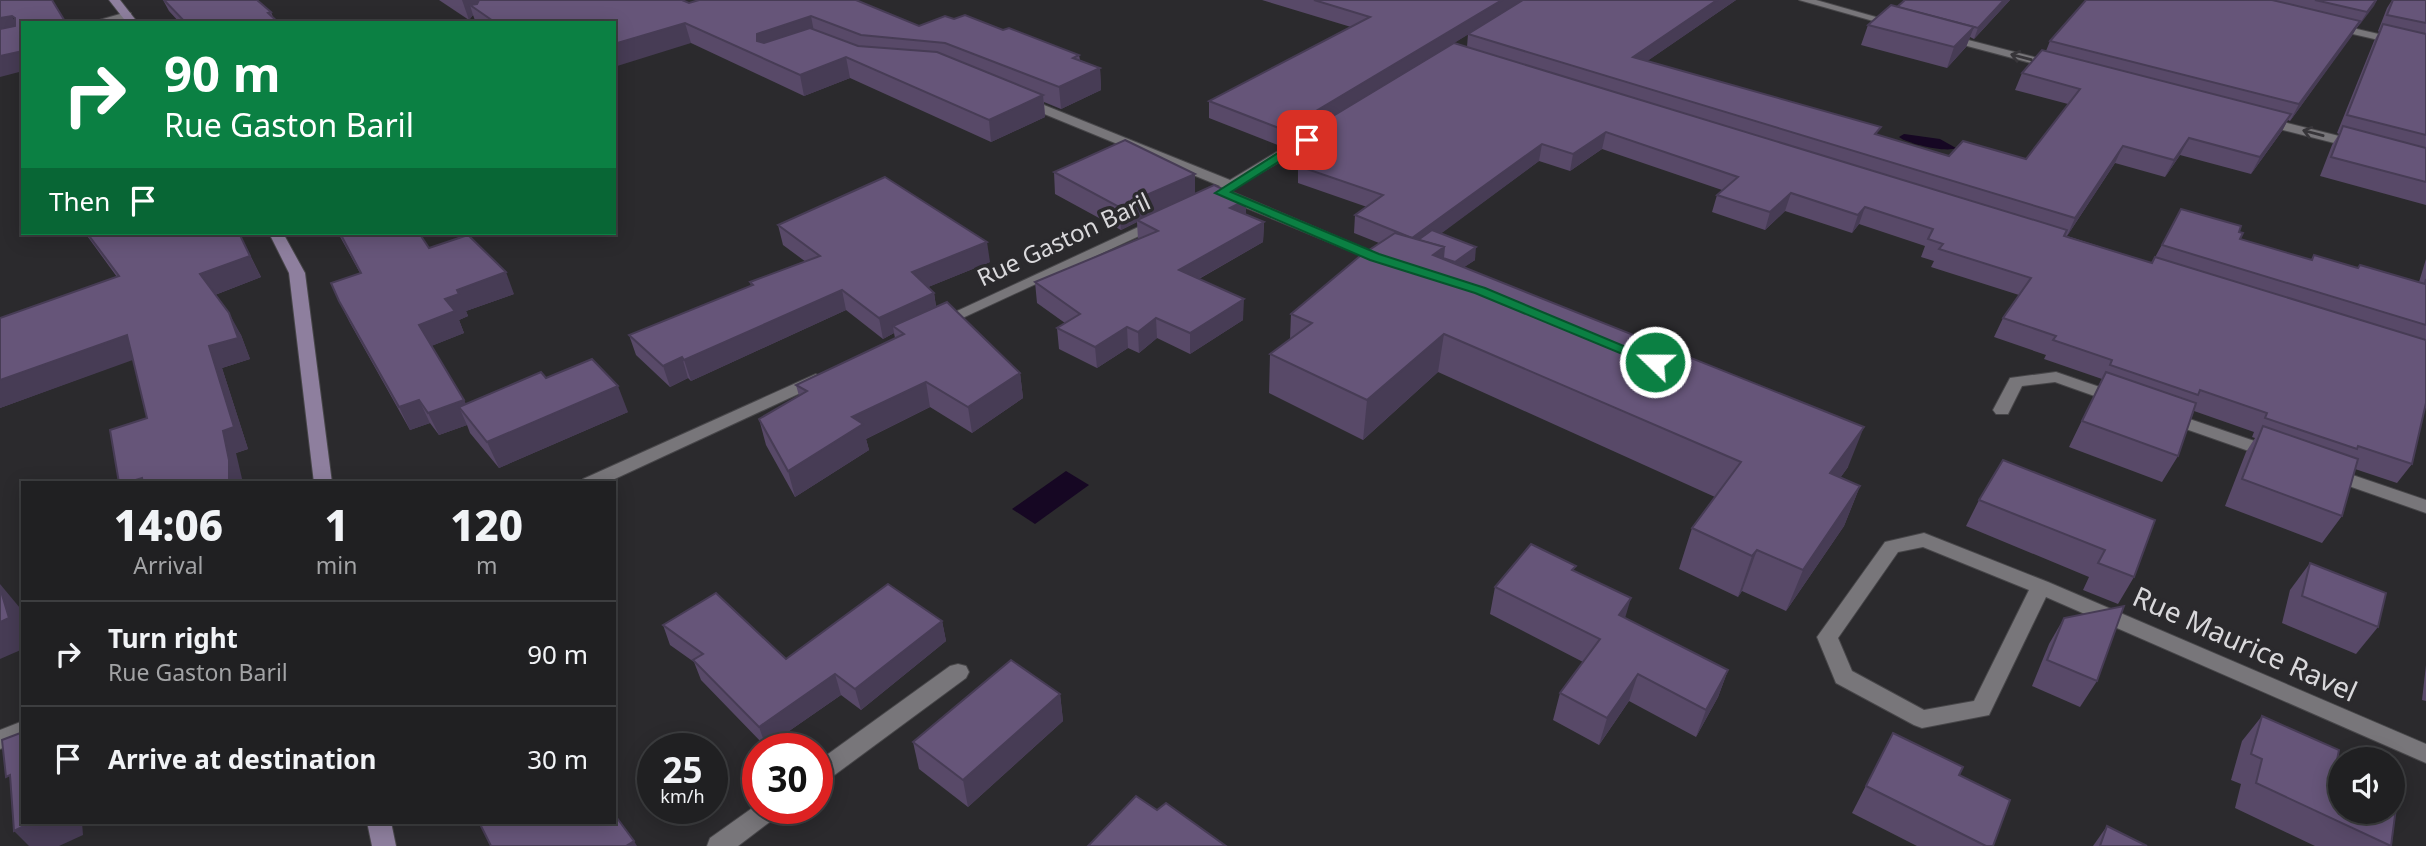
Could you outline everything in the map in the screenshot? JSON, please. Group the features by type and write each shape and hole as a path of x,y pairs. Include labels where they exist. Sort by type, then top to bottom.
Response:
{"street":[{"path":"114,0 130,19"},
{"path":"1804,0 1912,28"},
{"path":"112,21 130,19"},
{"path":"2321,24 2426,48"},
{"path":"1926,32 2074,71"},
{"path":"1017,98 1401,265"},
{"path":"2250,117 2372,149"},
{"name":"Rue Gaston Baril","path":"919,332 1227,189 1335,123"},
{"path":"277,235 297,273 323,481"},
{"path":"594,481 830,373"},
{"path":"2002,410 2016,382 2056,377 2286,458"},
{"path":"2311,467 2426,507"},
{"name":"Rue Maurice Ravel","path":"2041,587 1981,709 1922,719 1844,677 1827,637 1892,547 1924,540 2041,587 2426,754"},
{"path":"833,763 958,672"},
{"path":"0,740 21,731"},
{"path":"379,824 384,846"},
{"path":"719,846 749,824"}],"shaded area":[{"path":"1904,134 1940,139 1956,148 1936,149 1919,145 1899,137"},
{"path":"1066,471 1089,485 1035,524 1012,509"}],"building":[{"path":"0,0 52,0 65,21 21,21 21,51 0,56 0,29 15,26 15,18 0,18"},
{"path":"164,0 257,0 277,21 184,21"},
{"path":"479,0 682,0 689,3 699,0 856,0 919,26 945,16 954,19 965,15 1003,30 1009,28 1079,55 1073,58 1100,68 1059,87 945,43 861,35 811,16 757,34 757,41 764,43 810,28 858,46 937,52 1043,95 989,120 846,57 800,75 685,23 616,43 616,21 493,21 470,5 477,4"},
{"path":"1314,0 1502,0 1284,130 1209,101 1370,17"},
{"path":"1523,0 1717,0 1633,57 1881,127 1875,134 1949,156 1963,141 2026,159 2080,89 2022,73 2042,50 2291,114 2260,157 2189,138 2174,160 2123,146 2075,218 1468,34"},
{"path":"1905,0 2004,0 1978,28 1897,7"},
{"path":"2086,0 2272,0 2360,21 2299,104 2050,41"},
{"path":"2315,0 2376,0 2367,12"},
{"path":"2393,0 2426,0 2426,23 2387,15"},
{"path":"1891,5 1974,27 1954,47 1868,25"},
{"path":"2383,24 2426,34 2426,135 2347,115"},
{"path":"1454,43 2067,230 2064,236 2152,263 2155,257 2426,340 2426,403 2412,464 2358,446 2357,449 2265,418 2267,413 2200,390 2198,395 2110,365 2112,360 2053,340 2056,336 2003,318 2031,278 1939,249 1943,244 1928,239 1933,229 1865,207 1858,215 1791,193 1770,212 1717,195 1738,177 1606,132 1573,154 1542,144 1412,238 1355,215 1383,195 1298,166 1328,147 1300,136"},
{"path":"2343,126 2426,148 2426,182 2331,157"},
{"path":"1125,140 1195,174 1119,207 1054,172"},
{"path":"885,177 987,242 912,272 934,293 879,318 842,290 684,360 682,357 663,366 629,335 753,285 750,282 820,256 778,225"},
{"path":"1214,185 1246,200 1230,208 1264,222 1179,270 1244,299 1190,333 1156,318 1138,332 1127,327 1095,347 1057,328 1080,314 1035,282 1158,231 1137,220"},
{"path":"2181,209 2241,226 2239,232 2243,233 2240,239 2312,260 2314,255 2425,284 2426,279 2426,325 2162,245"},
{"path":"1432,230 1476,247 1455,262 1443,258 1444,247 1418,240"},
{"path":"1395,233 1444,247 1433,255 1864,427 1830,473 1860,486 1803,570 1757,550 1752,556 1692,528 1741,462 1444,334 1367,400 1270,354 1312,323 1291,314 1360,256"},
{"path":"88,235 240,235 250,256 200,274 229,313 238,338 209,346 234,427 223,431 229,460 229,481 143,481 142,478 119,481 110,430 147,418 127,335 0,380 0,318 119,276"},
{"path":"341,235 420,235 429,248 468,235 506,272 457,290 459,294 445,299 455,311 419,325 464,400 428,413 419,400 399,407 331,283 361,273"},
{"path":"947,302 1020,373 968,407 926,382 852,417 863,424 788,471 759,419 807,391 796,385 904,334 893,326"},
{"path":"592,359 618,386 487,442 459,407 541,372 546,378"},
{"path":"2106,372 2196,403 2178,456 2082,421"},
{"path":"2263,426 2358,459 2342,516 2242,479"},
{"path":"2003,460 2155,520 2134,577 2098,563 2105,550 1979,500"},
{"path":"1531,544 1576,566 1572,570 1631,598 1619,615 1728,670 1706,710 1638,674 1607,718 1560,693 1600,639 1495,587"},
{"path":"2310,563 2386,593 2378,627 2302,596"},
{"path":"888,584 942,621 855,689 835,674 759,727 693,660 703,654 663,625 716,593 786,659"},
{"path":"0,588 9,618 0,622"},
{"path":"2124,606 2097,681 2047,660 2064,618"},
{"path":"1011,660 1060,694 963,780 913,742"},
{"path":"2262,716 2332,747 2328,747 2328,817 2256,783 2262,759 2251,754"},
{"path":"21,733 21,824 28,824 14,831 10,775 6,777 2,740"},
{"path":"1893,733 1963,767 1959,775 2010,800 1993,846 1986,846 1866,786"},
{"path":"1136,796 1157,810 1166,803 1226,846 1088,846"},
{"path":"616,817 634,841 626,846 491,846 480,824 616,824"},
{"path":"2344,824 2394,824 2391,846"},
{"path":"2107,826 2147,846 2100,846"}],"route":[{"path":"1307,140 1222,193 1375,257 1480,290 1655,362"}]}
